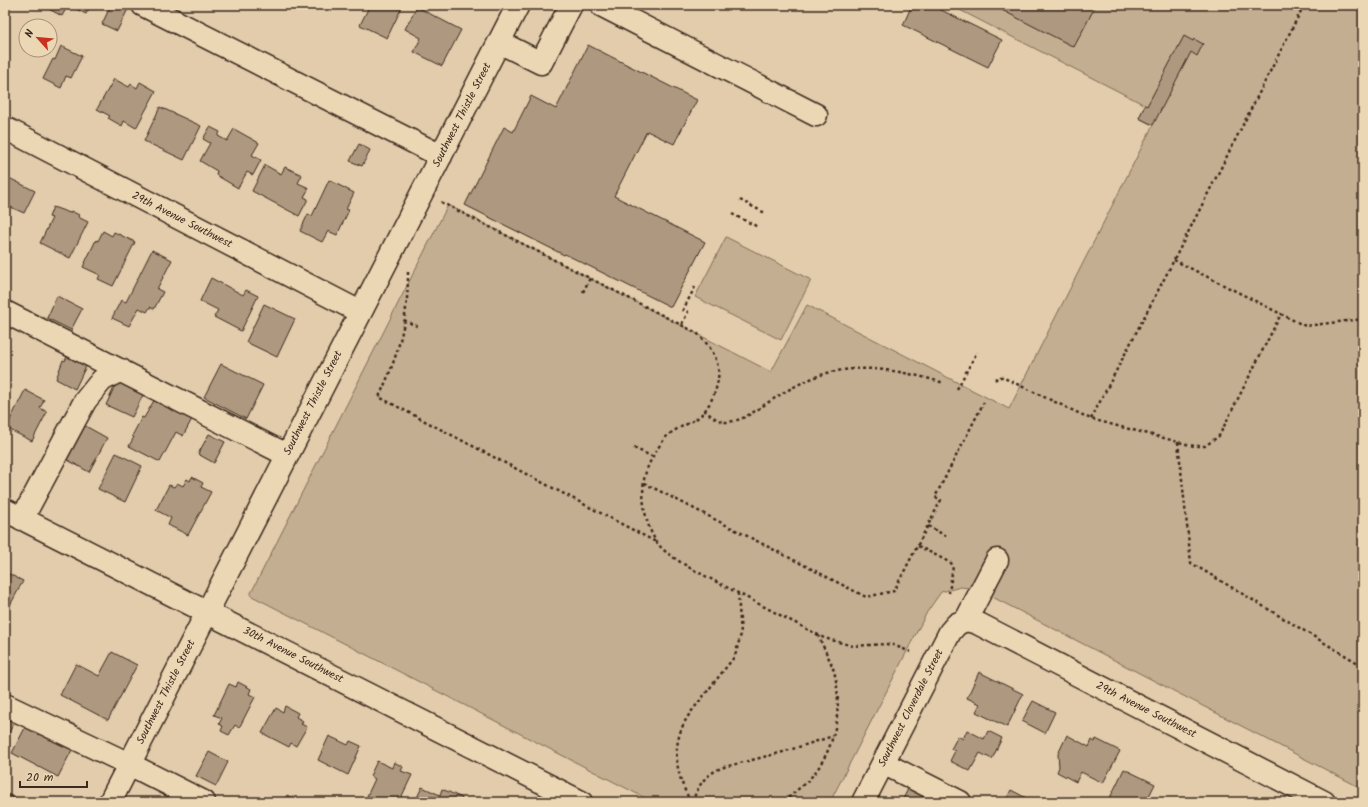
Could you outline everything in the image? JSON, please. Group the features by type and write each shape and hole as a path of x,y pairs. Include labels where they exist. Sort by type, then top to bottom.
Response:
{"street":[{"path":"143,5 441,156"},
{"path":"499,42 541,63 571,5"},
{"path":"601,5 816,115"},
{"name":"Southwest Thistle Street","path":"110,802 499,42 514,6"},
{"name":"29th Avenue Southwest","path":"5,128 360,312"},
{"path":"5,312 287,455"},
{"path":"14,514 85,401 102,380 121,370"},
{"name":"30th Avenue Southwest","path":"14,514 581,802"},
{"path":"966,620 997,560"},
{"name":"29th Avenue Southwest","path":"966,620 977,623 1324,802"},
{"name":"Southwest Cloverdale Street","path":"863,802 950,632 957,624 966,620"},
{"path":"5,705 129,764 204,802"},
{"path":"883,763 960,802"}],"path":[{"path":"1091,419 1304,5"},
{"path":"740,200 765,213"},
{"path":"440,202 682,324 697,333 712,352 717,363 719,375 716,388 709,404 702,413 668,435 659,446 644,479 644,507 650,531 657,542 673,557 690,568 818,635 836,642 853,646 886,644 911,652"},
{"path":"732,214 758,227"},
{"path":"1174,260 1305,326 1363,319"},
{"path":"408,266 408,287 402,333 396,356 379,397 657,542"},
{"path":"583,292 590,278"},
{"path":"682,324 688,312 683,310 694,287"},
{"path":"995,380 998,377 1002,377 1091,419 1194,446 1205,446 1219,436 1281,314"},
{"path":"404,320 419,327"},
{"path":"957,389 977,352"},
{"path":"704,410 720,421 727,422 746,417 771,400 804,382 827,373 855,369 892,370 918,375 944,383"},
{"path":"644,483 866,597 894,591 941,500 936,497 984,402"},
{"path":"1178,442 1191,563 1363,666"},
{"path":"634,448 653,457"},
{"path":"928,526 948,537"},
{"path":"918,546 951,563 949,593"},
{"path":"692,802 683,789 678,775 676,746 684,720 735,656 741,634 738,594"},
{"path":"784,802 813,774 823,760 831,744 835,728 838,705 834,670 818,635"},
{"path":"692,802 700,785 708,774 714,770 783,752 833,736"}],"shaded area":[{"path":"950,5 1363,5 1363,789 977,589 961,587 941,592 927,612 830,802 653,802 250,595 448,205 771,372 807,305 1009,409 1153,125 1139,118 1145,105"},
{"path":"726,237 811,280 781,340 695,297"}],"building":[{"path":"46,5 68,5 62,16 45,7"},
{"path":"76,5 91,5 86,14 74,8"},
{"path":"111,5 120,5 128,9 117,31 102,24"},
{"path":"359,5 403,5 387,38 360,25 368,9"},
{"path":"912,5 931,5 1002,40 988,67 903,25"},
{"path":"992,5 1096,5 1074,47"},
{"path":"417,7 461,30 442,66 414,52 421,38 405,29"},
{"path":"1184,36 1203,44 1197,56 1191,52 1153,125 1139,118 1145,105 1147,106"},
{"path":"588,45 697,100 674,144 647,131 614,196 705,242 671,307 465,205 504,127 513,132 531,96 556,109"},
{"path":"61,46 82,56 71,78 66,76 61,88 43,79 53,59 55,60 58,58 58,53"},
{"path":"114,79 129,87 131,84 137,88 140,82 156,91 136,128 124,121 122,126 108,118 110,116 97,109"},
{"path":"160,107 201,126 184,160 144,141"},
{"path":"210,127 220,132 218,136 227,141 234,129 259,143 252,155 261,160 253,175 247,172 238,188 216,175 217,171 200,161 210,143 203,139"},
{"path":"359,144 370,150 362,166 350,161"},
{"path":"265,165 281,174 285,167 302,175 298,183 309,188 304,197 308,199 299,216 252,191"},
{"path":"5,176 35,191 24,213 6,205 5,207"},
{"path":"329,180 354,193 346,209 349,210 337,235 328,231 322,242 300,231 308,214 312,216"},
{"path":"53,207 70,213 71,211 79,215 78,217 88,222 70,258 40,243 52,218 49,217"},
{"path":"103,231 112,236 114,232 135,242 113,286 98,279 100,275 83,267 96,240 98,241"},
{"path":"152,250 172,260 157,289 163,292 154,309 150,307 147,312 139,308 129,326 112,318 121,300 126,302"},
{"path":"211,278 243,295 246,290 258,296 241,331 214,317 218,310 200,301"},
{"path":"57,296 82,309 71,330 47,318"},
{"path":"264,304 295,319 277,357 246,342"},
{"path":"68,354 87,364 75,389 56,379 63,360 65,361"},
{"path":"221,364 263,385 246,419 204,397"},
{"path":"118,379 145,391 132,417 106,405"},
{"path":"25,390 44,400 40,408 47,412 32,441 6,428"},
{"path":"156,397 193,417 183,436 176,432 160,462 129,446 134,437 132,436 142,417 144,418"},
{"path":"80,423 107,438 89,472 64,458"},
{"path":"209,434 225,442 214,463 198,454"},
{"path":"116,453 142,466 125,502 98,489"},
{"path":"192,477 203,483 201,487 211,492 188,535 168,525 171,518 156,510 169,485 174,487 177,483 183,486 187,479 190,481"},
{"path":"5,572 23,581 7,611 5,609"},
{"path":"112,652 137,665 108,720 60,695 76,664 99,676"},
{"path":"979,672 1023,694 1007,727 976,712 980,704 967,698"},
{"path":"238,682 251,689 249,694 255,697 239,728 235,725 229,735 221,731 223,726 219,724 222,718 214,715 229,684 236,687"},
{"path":"1033,701 1055,712 1045,733 1022,721"},
{"path":"285,706 298,713 296,717 303,721 301,724 307,727 296,746 291,743 289,747 262,733 276,708 283,712"},
{"path":"5,716 15,721 5,740"},
{"path":"28,722 74,746 58,777 12,753"},
{"path":"967,730 984,739 988,731 1002,738 992,759 980,753 970,771 950,761 955,751 951,749 958,736 963,739"},
{"path":"1067,735 1089,747 1092,740 1095,742 1096,739 1120,751 1103,783 1081,772 1076,782 1057,772 1059,767 1058,754"},
{"path":"329,736 348,745 350,741 361,746 348,775 318,760"},
{"path":"209,752 228,762 216,786 196,776"},
{"path":"377,761 392,768 394,762 403,767 401,771 412,775 399,802 381,802 367,796 375,779 370,776"},
{"path":"1124,769 1155,784 1146,802 1108,802"},
{"path":"910,785 930,796 927,802 908,802 903,799"},
{"path":"422,787 440,795 442,789 462,798 461,802 415,802"},
{"path":"1011,790 1032,801 1005,802"},
{"path":"5,793 25,802 5,802"},
{"path":"287,795 301,802 283,802"}]}
